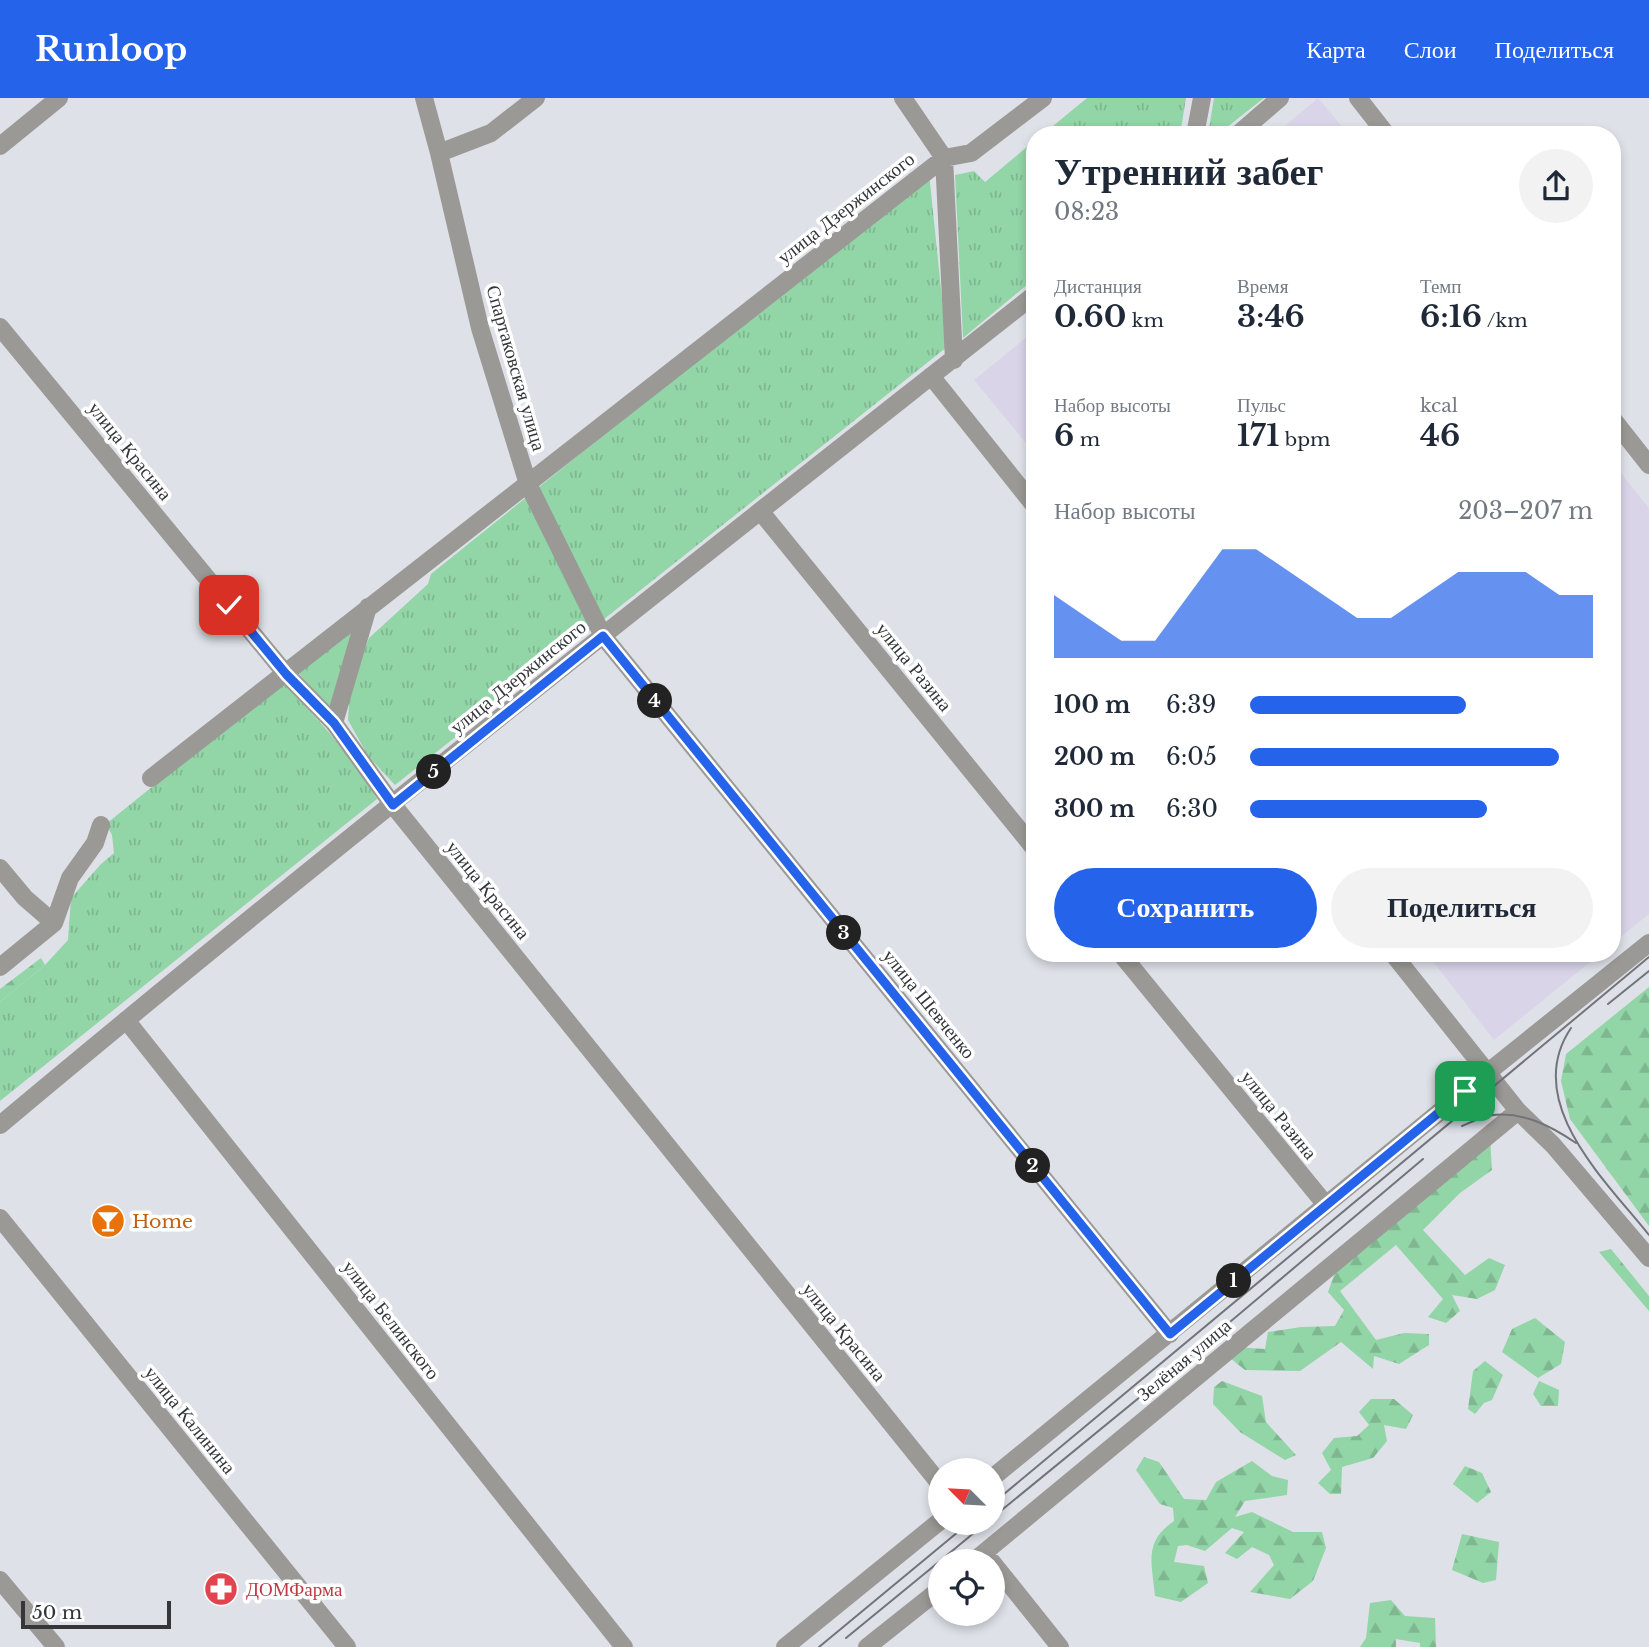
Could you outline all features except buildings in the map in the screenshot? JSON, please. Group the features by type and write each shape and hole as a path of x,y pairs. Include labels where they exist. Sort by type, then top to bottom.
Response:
{"street":[{"path":"0,146 59,98"},
{"name":"Спартаковская улица","path":"424,98 480,328 527,484 603,636"},
{"path":"439,153 491,133 536,98"},
{"path":"903,98 944,158 954,360"},
{"name":"улица Дзержинского","path":"151,778 944,158 971,153 1043,98"},
{"path":"1197,126 1202,98"},
{"path":"1247,126 1280,98"},
{"path":"1358,98 1380,126"},
{"name":"улица Дзержинского","path":"0,1125 126,1020 603,636 1026,302"},
{"name":"улица Красина","path":"0,327 286,674 334,723 393,805 928,1469"},
{"path":"931,376 1026,495"},
{"path":"1621,429 1649,464"},
{"name":"улица Разина","path":"761,512 1026,838"},
{"path":"334,723 368,607"},
{"name":"улица Шевченко","path":"603,636 1170,1334"},
{"path":"0,967 54,923 71,878 95,843 101,825"},
{"path":"0,868 25,898 54,923"},
{"name":"Зелёная улица","path":"1005,1467 1649,943"},
{"name":"улица Разина","path":"1128,962 1326,1205"},
{"path":"1399,962 1518,1111 1553,1145 1649,1258"},
{"name":"улица Белинского","path":"126,1020 624,1647"},
{"name":"Зелёная улица","path":"997,1549 1518,1111"},
{"name":"улица Калинина","path":"0,1218 347,1647"},
{"path":"785,1647 928,1531"},
{"path":"0,1580 57,1647"},
{"path":"1005,1582 1060,1647"},
{"path":"867,1647 928,1599"}],"shaded area":[{"path":"1318,98 1341,126 1285,126"},
{"path":"1026,338 1026,443 974,380"},
{"path":"1621,473 1649,508 1649,914 1621,937"},
{"path":"1433,962 1590,962 1494,1040"}],"green space":[{"path":"1087,98 1186,98 1181,126 1053,126"},
{"path":"1214,98 1264,98 1228,126 1209,126"},
{"path":"1026,148 1026,286 963,338 955,175 974,171 985,182"},
{"path":"929,173 947,347 395,785 368,756 348,720 350,686 369,638 428,584 431,574"},
{"path":"356,621 334,705 327,706 295,669"},
{"path":"282,682 345,752 377,799 0,1101 0,1002 45,965 68,940 71,898 114,853 112,835 106,824"},
{"path":"41,958 45,965 0,1002 0,989"},
{"path":"1649,987 1649,1226 1570,1119 1561,1081 1566,1054"},
{"path":"1490,1137 1492,1170 1460,1193 1423,1230 1465,1275 1489,1258 1505,1265 1495,1290 1477,1299 1452,1295 1460,1311 1446,1323 1428,1317 1443,1299 1396,1245 1340,1291 1376,1340 1404,1333 1429,1334 1429,1345 1399,1364 1374,1356 1373,1369 1341,1342 1300,1371 1245,1370 1230,1358 1235,1347 1265,1349 1268,1332 1335,1326 1344,1310 1328,1292 1337,1267"},
{"path":"1611,1249 1649,1296 1649,1311 1599,1252"},
{"path":"1535,1318 1565,1342 1561,1364 1538,1378 1502,1352 1512,1329"},
{"path":"1485,1361 1503,1375 1492,1400 1484,1403 1475,1414 1468,1409 1473,1371"},
{"path":"1222,1381 1262,1396 1266,1422 1296,1455 1285,1460 1240,1432 1213,1404 1214,1387"},
{"path":"1539,1381 1559,1390 1558,1406 1541,1406 1533,1394"},
{"path":"1371,1399 1394,1399 1413,1415 1406,1429 1384,1425 1387,1441 1373,1458 1342,1467 1341,1494 1330,1494 1318,1483 1331,1470 1322,1453 1334,1438 1357,1436 1369,1425 1359,1412"},
{"path":"1144,1457 1159,1462 1184,1499 1206,1500 1216,1482 1252,1461 1272,1476 1288,1480 1287,1495 1245,1501 1235,1517 1252,1512 1293,1532 1322,1532 1326,1548 1313,1581 1290,1599 1250,1592 1274,1565 1269,1555 1252,1547 1237,1559 1225,1553 1244,1532 1232,1528 1205,1551 1187,1545 1178,1546 1174,1562 1204,1566 1208,1583 1181,1602 1155,1596 1152,1554 1158,1537 1174,1521 1173,1508 1160,1504 1136,1470"},
{"path":"1465,1466 1482,1473 1491,1492 1477,1503 1453,1484"},
{"path":"1462,1534 1499,1542 1496,1580 1483,1583 1452,1570"},
{"path":"1391,1600 1405,1616 1435,1618 1436,1647 1420,1647 1420,1643 1396,1639 1396,1647 1360,1647 1366,1638 1370,1603"}],"tram line":[{"path":"1005,1493 1649,957"},
{"path":"1608,1004 1649,971"},
{"path":"1571,1028 1558,1056 1556,1084 1562,1112 1592,1165 1649,1235"},
{"path":"1462,1126 1489,1116 1516,1116 1547,1126 1576,1143"},
{"path":"1005,1507 1423,1159"},
{"path":"819,1647 954,1535"},
{"path":"954,1549 971,1535"},
{"path":"846,1638 928,1571"}],"place":[{"name":"Home","path":"108,1221"},
{"name":"ДОМФарма","path":"221,1589"}],"route":[{"path":"229,605 286,674 334,723 393,805 603,636 1170,1334 1465,1091"}]}
